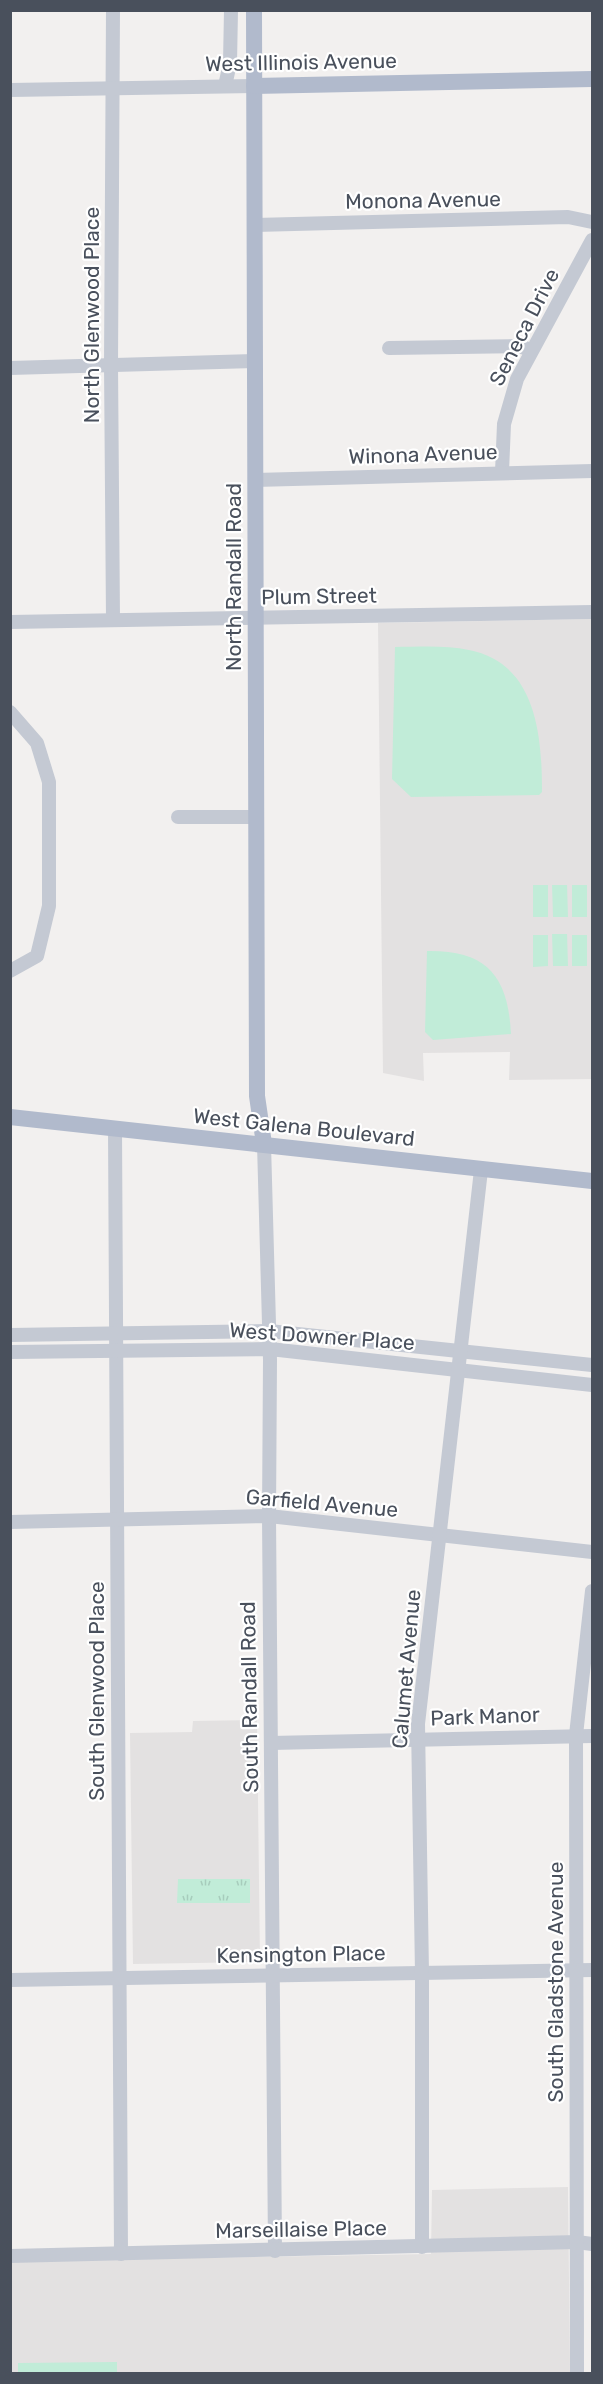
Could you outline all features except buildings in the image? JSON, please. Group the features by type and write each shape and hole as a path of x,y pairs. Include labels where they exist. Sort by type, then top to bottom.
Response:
{"main road":[{"name":"North Randall Road","path":"254,10 257,1096 264,1144"},
{"name":"West Illinois Avenue","path":"254,86 592,79"},
{"name":"West Galena Boulevard","path":"10,1117 592,1181"}],"street":[{"name":"North Glenwood Place","path":"113,10 111,364 113,620"},
{"path":"225,86 230,63 231,10"},
{"name":"West Illinois Avenue","path":"10,90 254,86"},
{"name":"Monona Avenue","path":"255,225 568,217 592,222"},
{"name":"Seneca Drive","path":"502,472 507,411 517,378 592,240"},
{"path":"389,348 519,346 531,350"},
{"path":"10,368 254,361"},
{"name":"Winona Avenue","path":"255,480 592,471"},
{"name":"Plum Street","path":"10,622 592,612"},
{"path":"10,712 37,743 49,782 49,906 37,956 10,970"},
{"path":"178,817 256,817"},
{"name":"South Glenwood Place","path":"115,1128 121,2254"},
{"name":"South Randall Road","path":"264,1144 270,1349 268,1516 275,2251"},
{"name":"Calumet Avenue","path":"422,2247 422,1973 418,1739 481,1170"},
{"name":"West Downer Place","path":"10,1335 269,1331 592,1365"},
{"name":"West Downer Place","path":"10,1352 270,1349 592,1385"},
{"name":"Garfield Avenue","path":"10,1522 268,1516 592,1552"},
{"name":"South Gladstone Avenue","path":"577,2373 576,1735 592,1591"},
{"name":"Park Manor","path":"271,1743 592,1736"},
{"name":"Kensington Place","path":"10,1980 577,1968 592,1970"},
{"name":"Marseillaise Place","path":"10,2256 577,2242 592,2244"}],"shaded area":[{"path":"592,619 592,1079 509,1080 510,1052 423,1053 424,1081 383,1073 378,623"},
{"path":"257,1720 260,1962 133,1964 130,1733 192,1732 193,1721"},
{"path":"568,2187 570,2373 11,2373 10,2261 431,2254 432,2190"}],"green space":[{"path":"395,647 460,648 492,658 509,670 522,686 537,726 542,771 542,792 539,795 411,797 392,779"},
{"path":"533,885 548,885 548,917 533,917"},
{"path":"552,885 567,885 568,917 553,917"},
{"path":"572,885 587,885 587,917 572,917"},
{"path":"552,934 567,934 568,966 553,966"},
{"path":"533,935 548,935 548,966 533,967"},
{"path":"572,935 587,935 587,966 572,966"},
{"path":"427,951 465,955 490,970 505,996 511,1034 433,1040 425,1032"},
{"path":"178,1879 250,1879 250,1903 177,1903"},
{"path":"117,2362 117,2373 18,2373 18,2363"}]}
